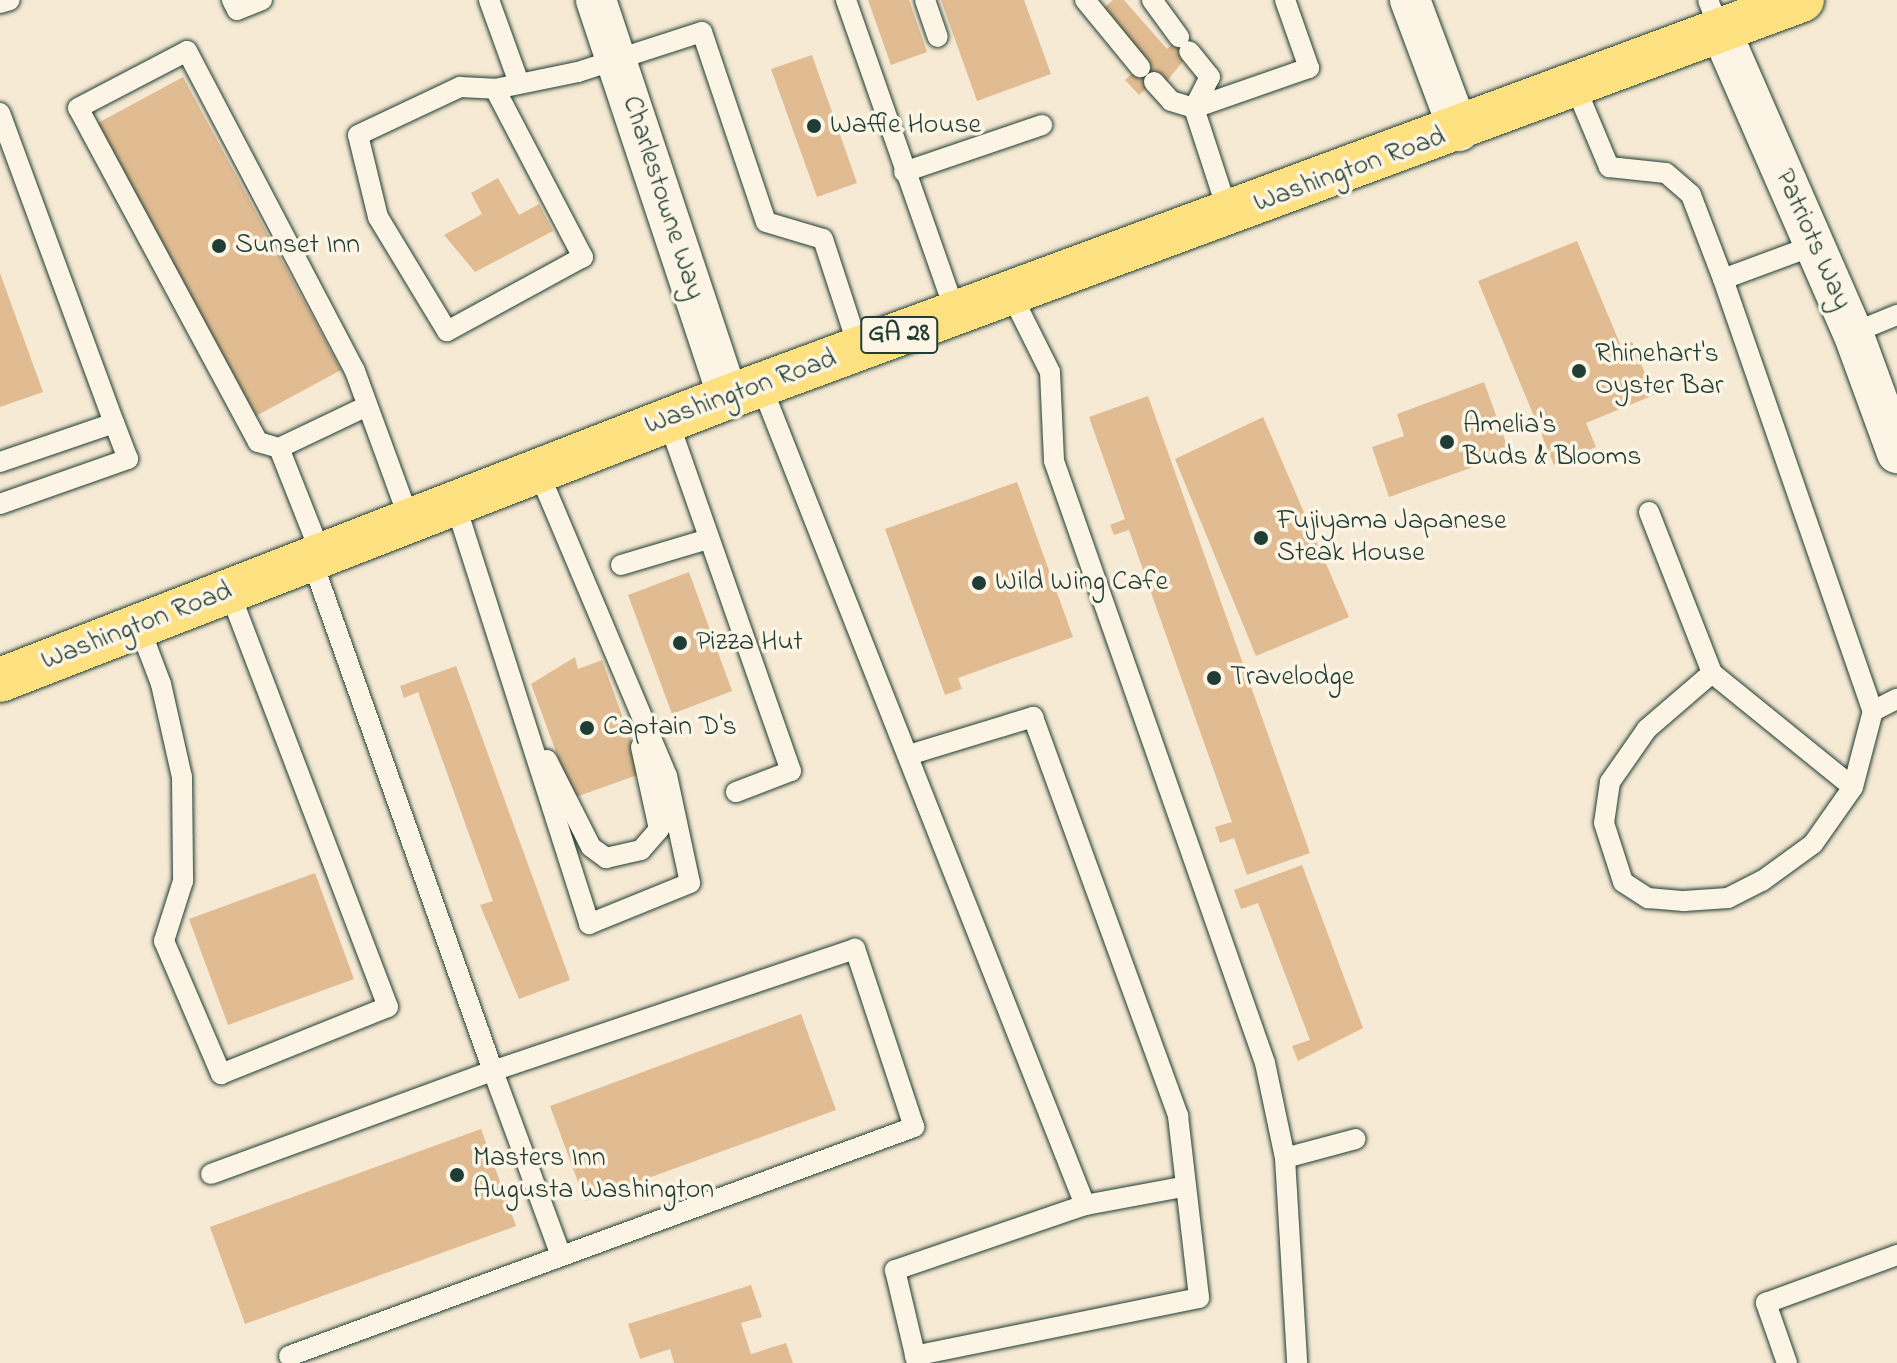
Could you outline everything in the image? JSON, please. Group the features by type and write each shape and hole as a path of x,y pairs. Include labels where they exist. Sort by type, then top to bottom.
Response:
{"main road":[{"name":"Washington Road","path":"0,680 744,391 1575,86 1714,15 1802,0"}],"street":[{"name":"Charlestowne Way","path":"596,0 744,391"},
{"path":"1410,0 1459,131"},
{"name":"Patriots Way","path":"1714,15 1853,333 1897,453"}],"lane":[{"path":"0,3 10,0"},
{"path":"232,0 237,10 262,0"},
{"path":"489,0 519,83"},
{"path":"846,0 956,314"},
{"path":"925,0 938,37"},
{"path":"1085,0 1171,101 1194,108 1309,68 1285,0"},
{"path":"1152,0 1210,77 1194,108 1229,215"},
{"path":"495,89 583,257 447,331 378,217 358,135 460,87 495,89 702,32 766,222 823,239 859,349"},
{"path":"363,408 279,448 258,442 78,108 187,51 355,371 363,408 410,521"},
{"path":"1575,86 1609,167 1666,173 1691,195 1873,711 1853,787 1813,844 1728,898 1648,898 1623,882 1604,823 1610,782 1647,729 1712,673"},
{"path":"0,113 128,459 0,504"},
{"path":"904,172 1042,125"},
{"path":"1723,279 1815,245"},
{"path":"1011,294 1050,372 1054,461 1265,1063 1285,1158 1297,1363"},
{"path":"1853,333 1897,315"},
{"path":"744,391 912,754 1085,1205"},
{"path":"668,420 791,771 736,792"},
{"path":"0,462 114,423"},
{"path":"279,448 493,1071 561,1256"},
{"path":"455,503 589,924 690,883 667,776 538,470"},
{"path":"1649,512 1712,673 1853,787"},
{"path":"621,565 708,539"},
{"path":"139,626 161,684 182,777 183,881 164,941 221,1074 388,1007 229,591"},
{"path":"520,707 591,847 606,858 641,850 659,829 630,690"},
{"path":"1873,711 1897,699"},
{"path":"912,754 1033,717 1178,1116 1182,1187 1199,1298 916,1359 895,1270 1085,1205 1182,1187"},
{"path":"211,1174 493,1071 855,949 914,1127 289,1356"},
{"path":"1285,1158 1356,1139"},
{"path":"1787,1363 1766,1303 1897,1255"}],"building":[{"path":"868,0 909,0 927,52 891,65"},
{"path":"941,0 1024,0 1051,74 977,101"},
{"path":"1113,0 1124,0 1167,49 1183,34 1194,47 1164,85 1158,79 1139,95 1125,80 1147,61 1102,9"},
{"name":"Waffle House","path":"812,55 857,183 817,197 771,69"},
{"name":"Sunset Inn","path":"183,77 341,370 256,416 98,123"},
{"path":"498,178 519,215 539,204 553,231 475,272 444,235 482,214 471,193"},
{"name":"Rhinehart's Oyster Bar","path":"1577,241 1621,346 1632,342 1654,395 1586,423 1596,447 1554,465 1478,281"},
{"path":"0,273 43,392 0,407"},
{"name":"Amelia's Buds & Blooms","path":"1484,382 1510,454 1389,497 1372,447 1404,436 1397,414"},
{"name":"Travelodge","path":"1148,396 1310,853 1247,875 1234,838 1220,843 1215,827 1232,822 1129,530 1114,535 1110,525 1125,519 1089,417"},
{"name":"Fujiyama Japanese Steak House","path":"1263,417 1349,617 1256,656 1175,459"},
{"name":"Wild Wing Cafe","path":"1017,482 1073,637 958,678 962,689 945,695 885,529"},
{"name":"Pizza Hut","path":"689,572 732,691 672,714 628,595"},
{"name":"Captain D's","path":"575,657 578,669 602,660 643,773 573,798 531,684"},
{"path":"456,666 570,980 519,999 480,905 493,901 418,692 404,698 400,686"},
{"path":"1302,865 1363,1028 1298,1061 1292,1046 1310,1040 1258,903 1241,909 1234,890"},
{"path":"315,873 354,979 228,1025 189,919"},
{"path":"801,1014 836,1110 585,1201 550,1106"},
{"path":"481,1129 516,1226 245,1324 210,1227"},
{"path":"751,1285 762,1317 741,1323 751,1354 786,1343 793,1363 674,1363 670,1349 640,1359 628,1324"}],"place":[{"name":"Waffle House","path":"814,126"},
{"name":"Sunset Inn","path":"219,246"},
{"name":"Rhinehart's Oyster Bar","path":"1579,371"},
{"name":"Amelia's Buds & Blooms","path":"1447,442"},
{"name":"Fujiyama Japanese Steak House","path":"1261,538"},
{"name":"Wild Wing Cafe","path":"979,583"},
{"name":"Pizza Hut","path":"680,643"},
{"name":"Travelodge","path":"1214,678"},
{"name":"Captain D's","path":"587,728"},
{"name":"Masters Inn Augusta Washington","path":"457,1175"}]}
